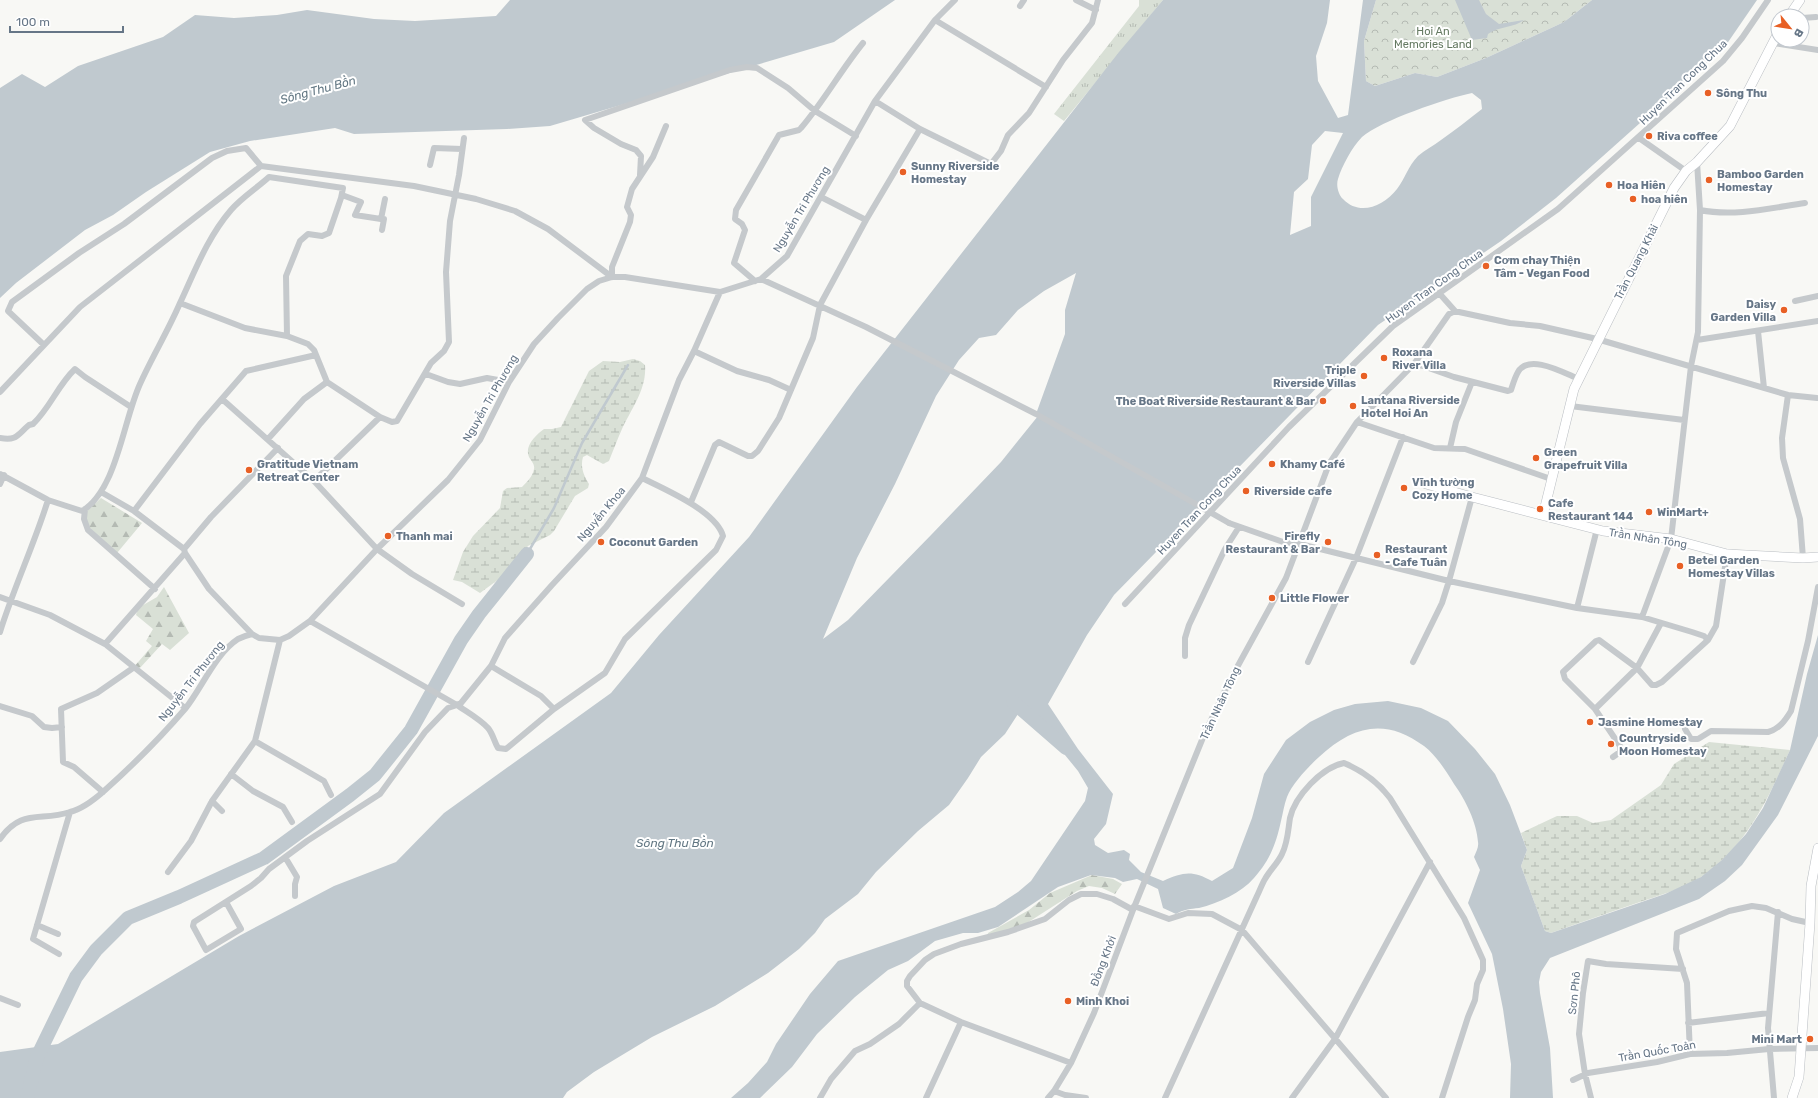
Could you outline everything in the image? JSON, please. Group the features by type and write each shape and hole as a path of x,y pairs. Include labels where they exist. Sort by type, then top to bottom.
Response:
{"street":[{"name":"Nguyễn Tri Phương","path":"280,640 289,636 310,622 377,549 448,480 480,440 509,382 534,344 586,289 599,281 612,277 625,277 720,292 758,280 787,256 875,101 936,20 955,0"},
{"path":"1020,6 1024,0"},
{"path":"1076,0 1096,10"},
{"path":"875,101 920,130 991,164 1001,151 1008,135 1029,113 1063,60 1092,23 1098,0"},
{"name":"Huyen Tran Cong Chua","path":"1125,604 1289,427 1393,326 1558,209 1639,138 1723,61 1742,38 1768,0"},
{"path":"1810,17 1816,16"},
{"path":"936,20 1046,87"},
{"path":"863,42 844,66 829,92 799,130 779,135 734,213 735,219 742,224 745,230 734,264 758,280 820,305 1036,414 1239,527 1286,543 1300,544 1449,581 1577,608 1642,617 1704,636 1708,640"},
{"name":"Trần Quang Khải","path":"1543,515 1574,389 1597,339 1674,188 1686,171 1697,162 1730,126 1770,48"},
{"path":"1805,48 1818,50"},
{"path":"640,175 641,156 636,150 621,144 594,128 585,120 671,91 715,73 747,67 757,68 788,88 815,111 856,136"},
{"path":"612,277 612,267 630,222 631,214 627,207 632,189 652,157 666,126"},
{"path":"690,502 715,445 719,442 748,456 755,455 779,418 813,338 820,305 866,220 920,130"},
{"path":"180,303 245,328 287,336 308,344 313,348 327,382 380,418 392,422 397,421 432,363 444,351 449,342 446,272 450,221 464,138"},
{"path":"1639,138 1686,171"},
{"path":"44,345 8,311 12,302 74,257 124,224 212,158 227,151 246,148 261,166 414,186 515,211 548,229 612,277"},
{"path":"430,165 434,148 462,149"},
{"path":"1642,617 1670,539 1691,366 1697,340 1700,312 1700,210 1697,162"},
{"path":"0,392 80,307 261,166"},
{"path":"0,484 2,474 48,500 82,511 90,506 101,492 111,472 131,407 140,384 180,303 201,255 231,210 270,177 342,188 342,195 328,233 322,236 308,234 300,241 286,276 287,336"},
{"path":"342,195 361,202 355,215 381,219"},
{"path":"821,197 866,220"},
{"path":"382,230 384,220 381,219 386,199"},
{"path":"1700,210 1711,212 1738,212 1805,203"},
{"name":"Nguyễn Khoa","path":"226,902 241,929 206,950 193,926 194,922 261,878 269,869 285,857 380,794 425,732 448,708 457,705 465,699 491,666 505,638 606,527 642,478 678,380 694,351 720,292"},
{"path":"1440,293 1456,311 1510,323 1540,326 1597,339 1788,395 1817,398"},
{"path":"1795,300 1818,296"},
{"name":"Trần Nhân Tông","path":"1140,894 1204,735 1220,701 1286,578 1329,464 1357,422 1414,364 1449,314 1456,311"},
{"path":"1697,340 1818,321"},
{"path":"1758,331 1764,388"},
{"path":"694,351 737,371 769,380 791,390"},
{"path":"134,511 200,424 246,371 316,355"},
{"path":"1414,364 1472,382 1510,391 1521,368 1541,363 1578,379"},
{"path":"0,438 8,440 16,438 29,425 35,423 75,369 84,377 131,407"},
{"path":"426,374 448,382 460,384 487,378 509,382"},
{"path":"268,439 304,399 327,382"},
{"path":"1450,448 1456,422 1472,382"},
{"path":"1788,395 1782,438 1783,458 1800,519 1803,558"},
{"path":"222,399 314,481 377,549 412,574 462,604"},
{"path":"1570,406 1684,420"},
{"path":"314,481 380,418"},
{"path":"1357,422 1434,448 1465,449 1551,479"},
{"path":"1308,662 1356,558 1403,437"},
{"path":"105,644 154,589 211,517 278,448"},
{"path":"310,622 444,696 487,727 493,735 498,748 503,749 513,744 554,709 605,673 625,639 716,550 723,536 722,531 717,524 690,502 642,478"},
{"name":"Trần Nhân Tông","path":"1426,484 1597,529 1670,539 1727,554 1803,558 1818,557"},
{"path":"101,492 134,511 185,551 209,589 252,634 259,638 280,640 255,741 212,801 191,841 168,872"},
{"path":"1413,662 1442,603 1472,497"},
{"path":"0,632 48,500"},
{"path":"85,509 84,519 88,530 154,589"},
{"path":"1185,656 1185,638 1189,625 1225,549 1239,527"},
{"path":"1577,608 1597,529"},
{"path":"1613,757 1620,752 1620,746 1595,709 1565,679 1563,672 1596,641 1600,640 1637,668 1652,685 1662,682 1708,640 1716,626 1727,554"},
{"path":"1685,729 1691,739 1698,739 1711,731 1768,732 1775,730 1785,721 1791,711 1818,587"},
{"path":"0,597 50,615 105,644 133,668 185,708"},
{"path":"1595,709 1637,668 1660,623"},
{"name":"Nguyễn Tri Phương","path":"0,839 7,829 15,822 24,818 70,812 81,807 103,792 147,750 185,708 227,648 240,638 252,634"},
{"path":"491,666 537,693 554,709"},
{"path":"103,792 74,767 63,762 61,709 97,693 133,668"},
{"path":"0,706 32,716 44,727 62,727"},
{"path":"255,741 324,782 331,795"},
{"path":"1165,1098 1265,879 1283,853 1291,817 1296,803 1309,786 1339,764 1344,763 1369,776 1381,786 1464,918 1483,960 1483,970 1477,984 1475,1000 1468,1017 1442,1098"},
{"path":"232,774 253,791 283,807 292,822"},
{"path":"212,801 222,811"},
{"path":"59,954 33,939 70,812"},
{"path":"1792,1098 1798,1077 1810,923 1818,848"},
{"path":"285,857 297,876 295,896"},
{"path":"1292,1098 1335,1039 1430,862"},
{"path":"1071,1063 961,1022 920,1003 906,986 907,981 925,960 934,954 961,944 1008,932 1045,919 1069,900 1081,894 1097,894 1169,919 1188,913 1212,914 1242,930 1386,1098"},
{"name":"Đồng Khởi","path":"1048,1098 1071,1063 1094,1013 1140,894"},
{"path":"1690,1054 1687,983 1676,949 1676,935 1679,931 1737,909 1752,906 1778,912 1792,919 1810,923"},
{"path":"1774,1098 1769,1049 1769,1013 1778,912"},
{"path":"37,925 58,934"},
{"name":"Sơn Phô","path":"1585,1074 1579,1034 1588,961 1683,969"},
{"path":"0,998 18,1005"},
{"path":"820,1098 831,1079 855,1051 870,1044 899,1024 920,1003"},
{"path":"1688,1023 1769,1013"},
{"path":"926,1098 961,1022"},
{"name":"Trần Quốc Toản","path":"1573,1080 1592,1072 1657,1062 1690,1054 1727,1053 1769,1049 1818,1048"},
{"path":"1589,1088 1592,1072"},
{"path":"1585,1074 1591,1098"},
{"path":"1054,1091 1065,1095 1086,1098"}],"green space":[{"path":"1139,0 1163,0 1064,121 1054,114 1139,6"},
{"name":"Hoi An Memories Land","path":"1376,0 1592,0 1564,22 1486,58 1437,77 1415,73 1375,86 1366,81 1364,41"},
{"path":"633,359 640,361 645,365 644,382 638,398 622,429 609,461 603,464 587,455 583,457 582,468 589,484 588,488 575,496 554,531 550,535 528,546 506,574 480,593 462,582 453,580 463,552 473,536 500,508 503,491 507,488 522,487 531,476 534,467 529,457 528,449 534,438 544,429 561,427 589,371 603,361 620,362"},
{"path":"101,498 142,523 117,553 88,530 85,513"},
{"path":"164,587 189,633 170,650 162,644 139,669 133,668 152,646 146,641 153,629 136,615 138,608 157,597"},
{"path":"1709,742 1790,750 1774,786 1754,820 1731,852 1701,877 1678,889 1551,933 1545,931 1521,866 1527,850 1521,833 1557,816 1577,816 1593,823 1611,820 1661,785 1674,764"},
{"path":"1092,875 1113,879 1122,884 1115,894 1102,888 1089,886 1077,891 1027,923 987,937 988,933 1029,910 1050,893"}],"water":[{"name":"Sông Thu Bồn","path":"510,0 895,0 834,42 550,126 507,129 354,134 335,128 250,141 210,152 146,192 113,215 85,230 16,283 0,298 0,88 22,74 45,87 78,66 163,37 195,15 234,18 277,15 307,10 374,19 415,21 496,16"},
{"name":"Sông Thu Bồn","path":"1163,0 1330,0 1327,23 1316,56 1318,81 1338,118 1348,115 1363,0 1376,0 1364,41 1366,81 1375,86 1415,73 1437,77 1486,58 1564,22 1592,0 1757,0 1724,48 1556,198 1501,241 1378,325 1114,595 1087,635 1048,704 1078,749 1113,794 1106,824 1094,839 1095,845 1108,853 1124,850 1130,854 1129,860 1141,872 1163,881 1182,874 1193,874 1205,877 1212,881 1233,868 1252,818 1264,774 1286,740 1310,722 1334,710 1355,704 1388,701 1421,708 1448,721 1475,749 1495,774 1510,805 1527,850 1521,866 1545,931 1551,933 1665,894 1701,877 1722,860 1746,834 1763,808 1790,750 1807,674 1818,635 1818,736 1778,815 1742,865 1725,881 1699,899 1550,958 1541,972 1539,982 1540,993 1550,1048 1553,1098 1510,1098 1511,1064 1503,1009 1492,954 1468,903 1480,870 1474,857 1478,844 1475,827 1470,812 1444,769 1437,759 1424,746 1410,737 1396,731 1369,729 1356,732 1331,746 1296,781 1287,797 1272,851 1254,878 1236,893 1214,903 1199,908 1185,910 1176,914 1163,908 1158,889 1137,879 1123,882 1115,878 1091,875 1058,887 998,927 978,933 963,933 935,941 908,961 888,970 855,997 817,1034 792,1067 760,1098 731,1098 748,1083 767,1062 776,1044 810,994 838,961 995,907 1018,892 1031,881 1085,801 1088,788 1078,771 1056,744 1043,720 1034,715 1018,714 1005,734 981,757 949,805 918,831 876,872 858,894 825,919 815,933 799,949 768,973 715,1006 652,1037 594,1072 567,1092 563,1098 0,1098 0,1052 58,1044 239,936 334,886 396,862 444,813 611,693 659,635 749,537 857,387 1119,52","holes":["1472,93 1481,100 1482,109 1418,156 1397,189 1385,201 1378,205 1363,208 1349,204 1341,197 1337,187 1337,181 1351,151 1362,137 1398,117 1431,105","1325,131 1343,133 1311,197 1311,226 1290,235 1294,192 1308,179 1312,145","1076,273 1065,310 1065,334 1036,414 1038,416 1001,462 932,534 848,620 823,639 857,558 895,484 936,396 959,360 979,338 996,335 1018,310 1044,291"]},
{"path":"1455,0 1479,0 1486,14 1499,24 1524,20 1520,23 1492,31 1488,34 1487,38 1472,40"}],"waterway":[{"path":"527,554 554,508 582,443 628,365"},
{"path":"27,1098 37,1057 76,977 96,950 128,918 179,897 264,858 375,775 411,730 461,640 479,614 527,554"},
{"path":"1013,702 1066,748"}],"place":[{"name":"Sông Thu","path":"1708,93"},
{"name":"Riva coffee","path":"1649,136"},
{"name":"Sunny Riverside Homestay","path":"903,172"},
{"name":"Bamboo Garden Homestay","path":"1709,180"},
{"name":"Hoa Hiên","path":"1609,185"},
{"name":"hoa hiên","path":"1633,199"},
{"name":"Cơm chay Thiện Tâm - Vegan Food","path":"1486,266"},
{"name":"Daisy Garden Villa","path":"1784,310"},
{"name":"Roxana River Villa","path":"1384,358"},
{"name":"Triple Riverside Villas","path":"1364,376"},
{"name":"The Boat Riverside Restaurant & Bar","path":"1323,401"},
{"name":"Lantana Riverside Hotel Hoi An","path":"1353,406"},
{"name":"Green Grapefruit Villa","path":"1536,458"},
{"name":"Khamy Café","path":"1272,464"},
{"name":"Gratitude Vietnam Retreat Center","path":"249,470"},
{"name":"Vĩnh tường Cozy Home","path":"1404,488"},
{"name":"Riverside cafe","path":"1246,491"},
{"name":"Cafe Restaurant 144","path":"1540,509"},
{"name":"WinMart+","path":"1649,512"},
{"name":"Thanh mai","path":"388,536"},
{"name":"Coconut Garden","path":"601,542"},
{"name":"Firefly Restaurant & Bar","path":"1328,542"},
{"name":"Restaurant - Cafe Tuân","path":"1377,555"},
{"name":"Betel Garden Homestay Villas","path":"1680,566"},
{"name":"Little Flower","path":"1272,598"},
{"name":"Jasmine Homestay","path":"1590,722"},
{"name":"Countryside Moon Homestay","path":"1611,744"},
{"name":"Minh Khoi","path":"1068,1001"},
{"name":"Mini Mart","path":"1810,1039"}]}
